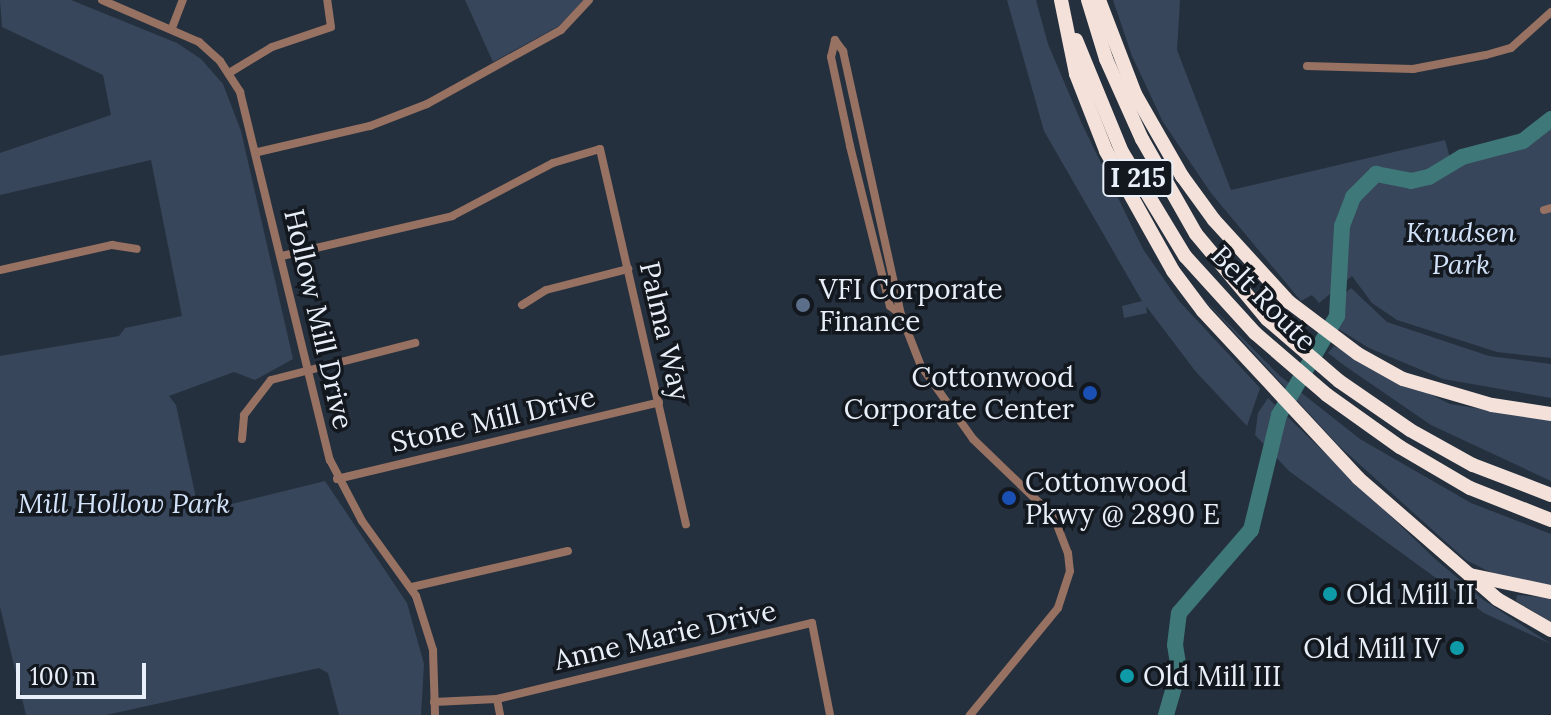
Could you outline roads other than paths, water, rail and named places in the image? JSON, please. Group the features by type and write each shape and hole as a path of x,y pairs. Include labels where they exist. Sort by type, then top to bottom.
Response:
{"highway":[{"name":"Belt Route","path":"1061,0 1122,152 1185,256 1255,333 1327,395 1400,447 1470,488 1551,520"},
{"path":"1061,0 1076,74 1106,151 1173,271 1237,352 1302,423 1497,599 1551,630"},
{"name":"Belt Route","path":"1088,0 1106,59 1142,139 1196,234 1267,319 1339,381 1410,430 1473,465 1551,495"},
{"path":"1099,0 1135,94 1182,176 1214,220 1289,302 1358,354 1403,379 1492,405 1551,411"},
{"path":"1469,575 1551,592"}],"street":[{"name":"Hollow Mill Drive","path":"102,0 199,42 229,73 248,112 307,368 337,479 412,587 433,650 433,715"},
{"path":"172,28 183,0"},
{"path":"229,73 272,47 331,27 327,0"},
{"path":"258,152 370,126 427,104 561,30 589,0"},
{"path":"1307,66 1413,69 1486,55 1511,48 1551,12"},
{"path":"901,315 890,306 856,171 831,57 835,40 850,78 901,315 921,366 952,415 1054,517 1068,553 1070,571 1058,608 970,715"},
{"name":"Palma Way","path":"282,256 452,216 553,163 600,149 686,524"},
{"path":"0,270 112,245 137,249"},
{"path":"522,305 546,290 628,269"},
{"path":"242,439 244,415 262,388 284,374 415,343"},
{"name":"Stone Mill Drive","path":"337,479 659,402"},
{"path":"412,587 568,551"},
{"name":"Anne Marie Drive","path":"434,702 497,699 812,623 830,715"},
{"path":"497,699 500,715"}],"waterway":[{"path":"1166,715 1179,670 1175,645 1179,613 1251,530 1279,415 1337,316 1342,226 1353,197 1376,174 1411,181 1429,177 1462,157 1523,141 1551,119"}],"place":[{"name":"VFI Corporate Finance","path":"803,305"},
{"name":"Cottonwood Corporate Center","path":"1090,393"},
{"name":"Cottonwood Pkwy @ 2890 E","path":"1009,498"},
{"name":"Old Mill II","path":"1330,594"},
{"name":"Old Mill IV","path":"1457,648"},
{"name":"Old Mill III","path":"1127,676"}],"park label":[{"name":"Knudsen Park","path":"1461,248"},
{"name":"Mill Hollow Park","path":"124,503"}]}
